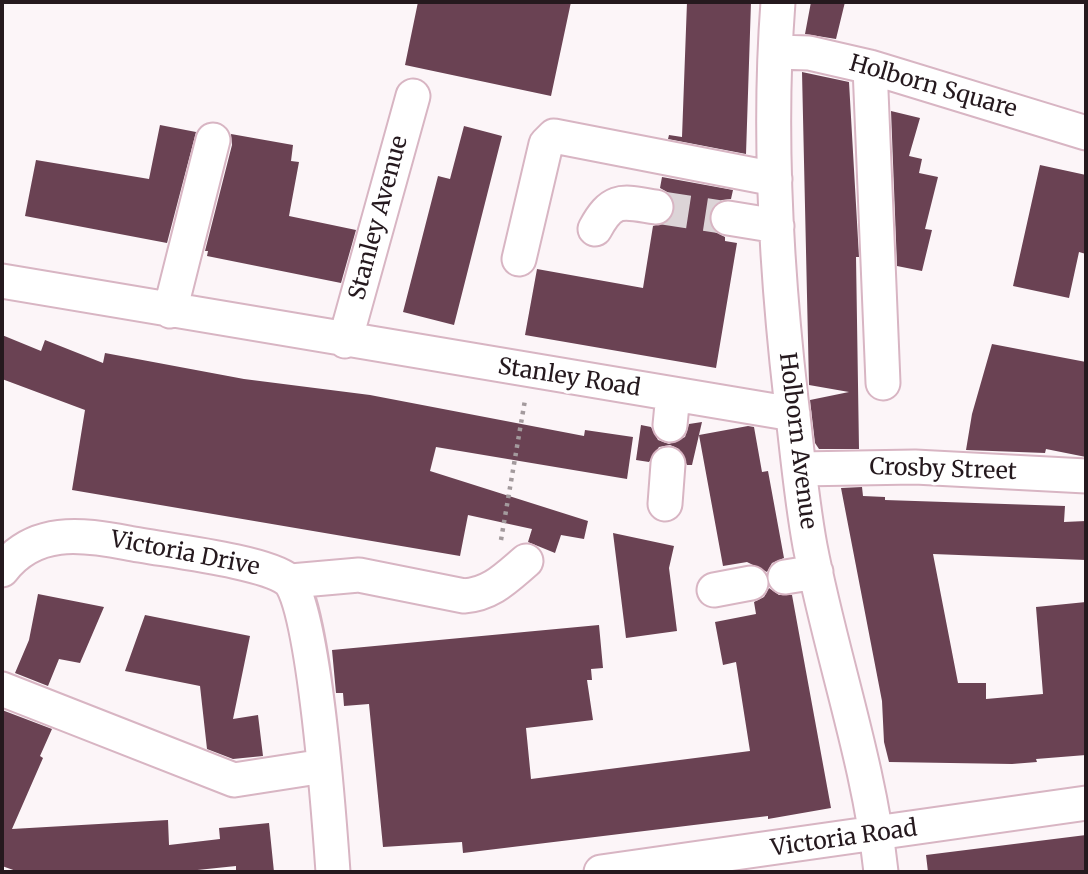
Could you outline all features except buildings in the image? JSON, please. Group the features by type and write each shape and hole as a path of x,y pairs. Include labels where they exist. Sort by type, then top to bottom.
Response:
{"street":[{"name":"Holborn Avenue","path":"778,2 775,180 782,323 799,469 801,575 876,834 881,872"},
{"name":"Holborn Square","path":"777,52 809,53 870,67 1086,133"},
{"path":"870,67 883,383"},
{"name":"Stanley Avenue","path":"345,341 413,96"},
{"path":"519,259 547,144 554,136 775,180"},
{"path":"170,311 213,140"},
{"path":"595,229 606,210 620,202 656,207"},
{"path":"728,218 777,226"},
{"name":"Stanley Road","path":"2,281 530,372 671,410 793,414"},
{"path":"665,504 668,464"},
{"name":"Crosby Street","path":"799,469 915,467 1086,476"},
{"name":"Victoria Drive","path":"2,570 14,554 37,540 99,538 259,567 291,582 299,597 309,651 324,766 333,872"},
{"path":"291,582 359,575 464,596 481,594 492,588 526,561"},
{"path":"714,590 751,583"},
{"path":"2,689 234,780 324,766"},
{"name":"Victoria Road","path":"617,871 1086,803"}],"path":[{"path":"492,588 530,372"}],"tunnel":[{"path":"656,207 728,218"}]}
